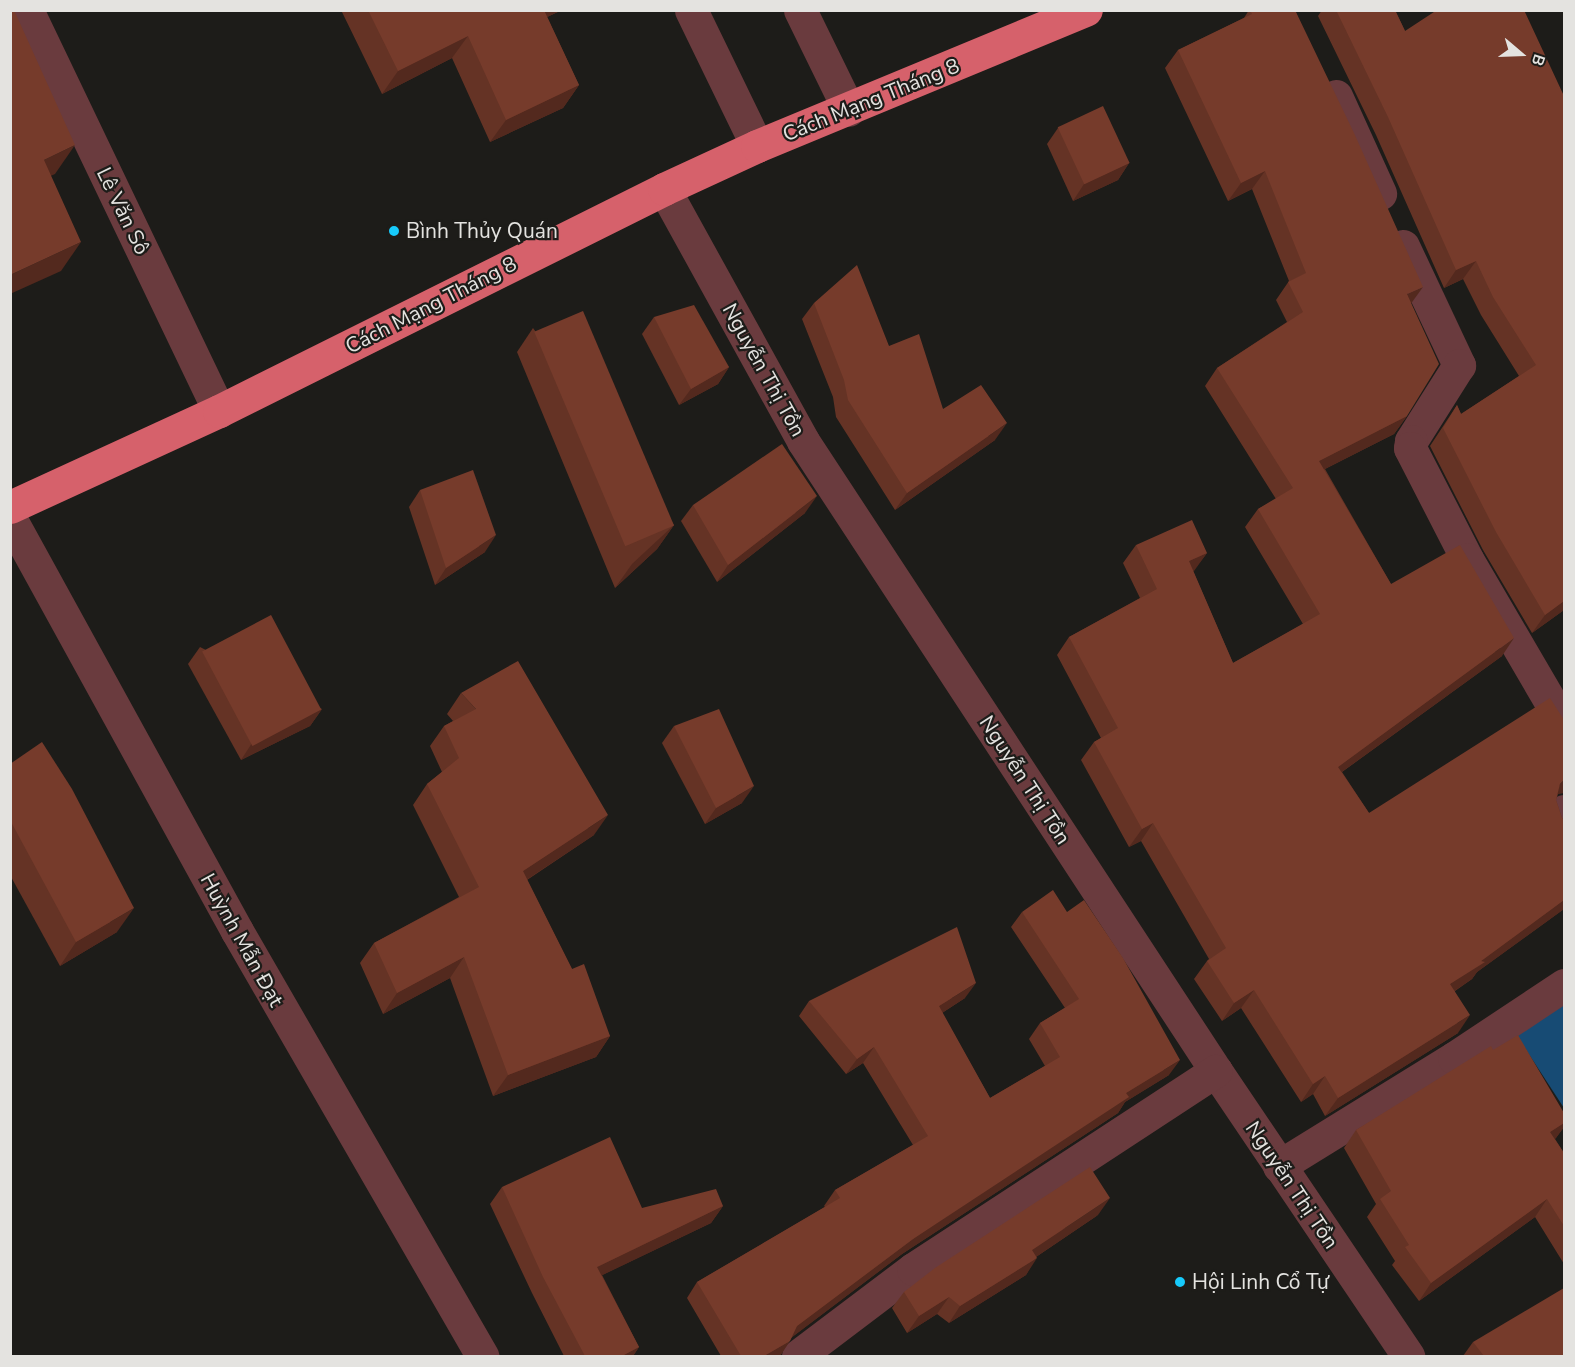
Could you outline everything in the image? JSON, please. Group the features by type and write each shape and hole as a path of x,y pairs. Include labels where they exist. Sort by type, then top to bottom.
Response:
{"highway":[{"name":"Cách Mạng Tháng 8","path":"10,507 219,411 664,189 757,146 849,110 1086,10"}],"street":[{"name":"Lê Văn Sô","path":"27,10 219,411"},
{"path":"692,10 757,146"},
{"path":"800,10 849,110"},
{"path":"1324,72 1359,143 1389,216 1459,364 1411,441 1410,448 1467,559 1564,725"},
{"name":"Nguyễn Thị Tồn","path":"664,189 803,441 1216,1071 1408,1356"},
{"name":"Huỳnh Mẫn Đạt","path":"10,518 237,931 482,1356"},
{"path":"1564,811 1562,815 1564,824"},
{"path":"1279,1166 1454,1058 1564,985"},
{"path":"798,1356 913,1269 1216,1071"}],"water":[{"path":"1557,996 1564,1007 1564,1108 1511,1027"}],"building":[{"path":"10,10 14,10 75,145 44,160 81,242 10,275"},
{"path":"368,10 544,10 579,85 506,120 468,36 398,71"},
{"path":"1250,10 1295,10 1354,133 1423,287 1407,294 1439,364 1407,416 1319,461 1391,584 1460,545 1514,638 1338,767 1369,813 1550,698 1564,720 1564,780 1560,784 1556,800 1564,820 1564,900 1481,961 1485,962 1450,984 1470,1015 1338,1098 1325,1076 1313,1084 1254,990 1234,1003 1207,961 1226,948 1153,823 1142,829 1094,742 1118,728 1069,637 1157,589 1136,545 1192,520 1207,553 1189,561 1233,663 1320,614 1258,509 1293,488 1217,368 1303,312 1288,282 1306,273 1265,171 1241,183 1178,50 1252,14"},
{"path":"1336,10 1395,10 1405,31 1437,10 1524,10 1564,96 1564,601 1545,615 1496,532 1443,428 1457,405 1461,414 1536,365 1493,297 1476,261 1456,270 1388,117"},
{"path":"1103,106 1130,163 1084,184 1058,127"},
{"path":"857,265 889,346 919,334 943,409 981,385 1007,423 907,493 848,400 844,380 814,303"},
{"path":"694,305 729,367 691,389 654,317"},
{"path":"583,311 674,525 625,546 534,332"},
{"path":"782,444 817,496 728,565 693,505"},
{"path":"473,470 496,535 446,568 420,490"},
{"path":"271,615 321,709 252,746 202,652"},
{"path":"518,661 608,815 523,871 572,969 584,964 610,1036 508,1075 464,957 397,993 374,943 479,887 427,784 459,758 444,726 476,709 461,693"},
{"path":"719,709 754,786 716,808 674,726"},
{"path":"42,742 72,789 134,908 76,942 10,820 10,764"},
{"path":"1053,890 1067,912 1084,900 1123,958 1180,1060 1126,1093 1129,1097 913,1239 797,1326 790,1341 764,1356 741,1356 697,1282 840,1198 835,1190 928,1136 874,1047 857,1059 809,1001 957,927 976,983 939,1006 990,1098 1060,1057 1040,1023 1079,999 1022,912"},
{"path":"1518,1035 1564,1113 1564,1123 1550,1132 1564,1153 1564,1226 1547,1199 1431,1283 1405,1247 1409,1245 1380,1199 1391,1191 1356,1130 1491,1046 1493,1050"},
{"path":"610,1137 642,1208 716,1189 723,1206 597,1267 639,1347 622,1356 585,1356 543,1277 502,1187"},
{"path":"1090,1167 1110,1198 1032,1250 1037,1258 960,1306 949,1297 919,1316 904,1292 935,1268"},
{"path":"1564,1288 1564,1356 1484,1356 1473,1342"}],"place":[{"name":"Bình Thủy Quán","path":"394,231"},
{"name":"Hội Linh Cổ Tự","path":"1180,1282"}]}
